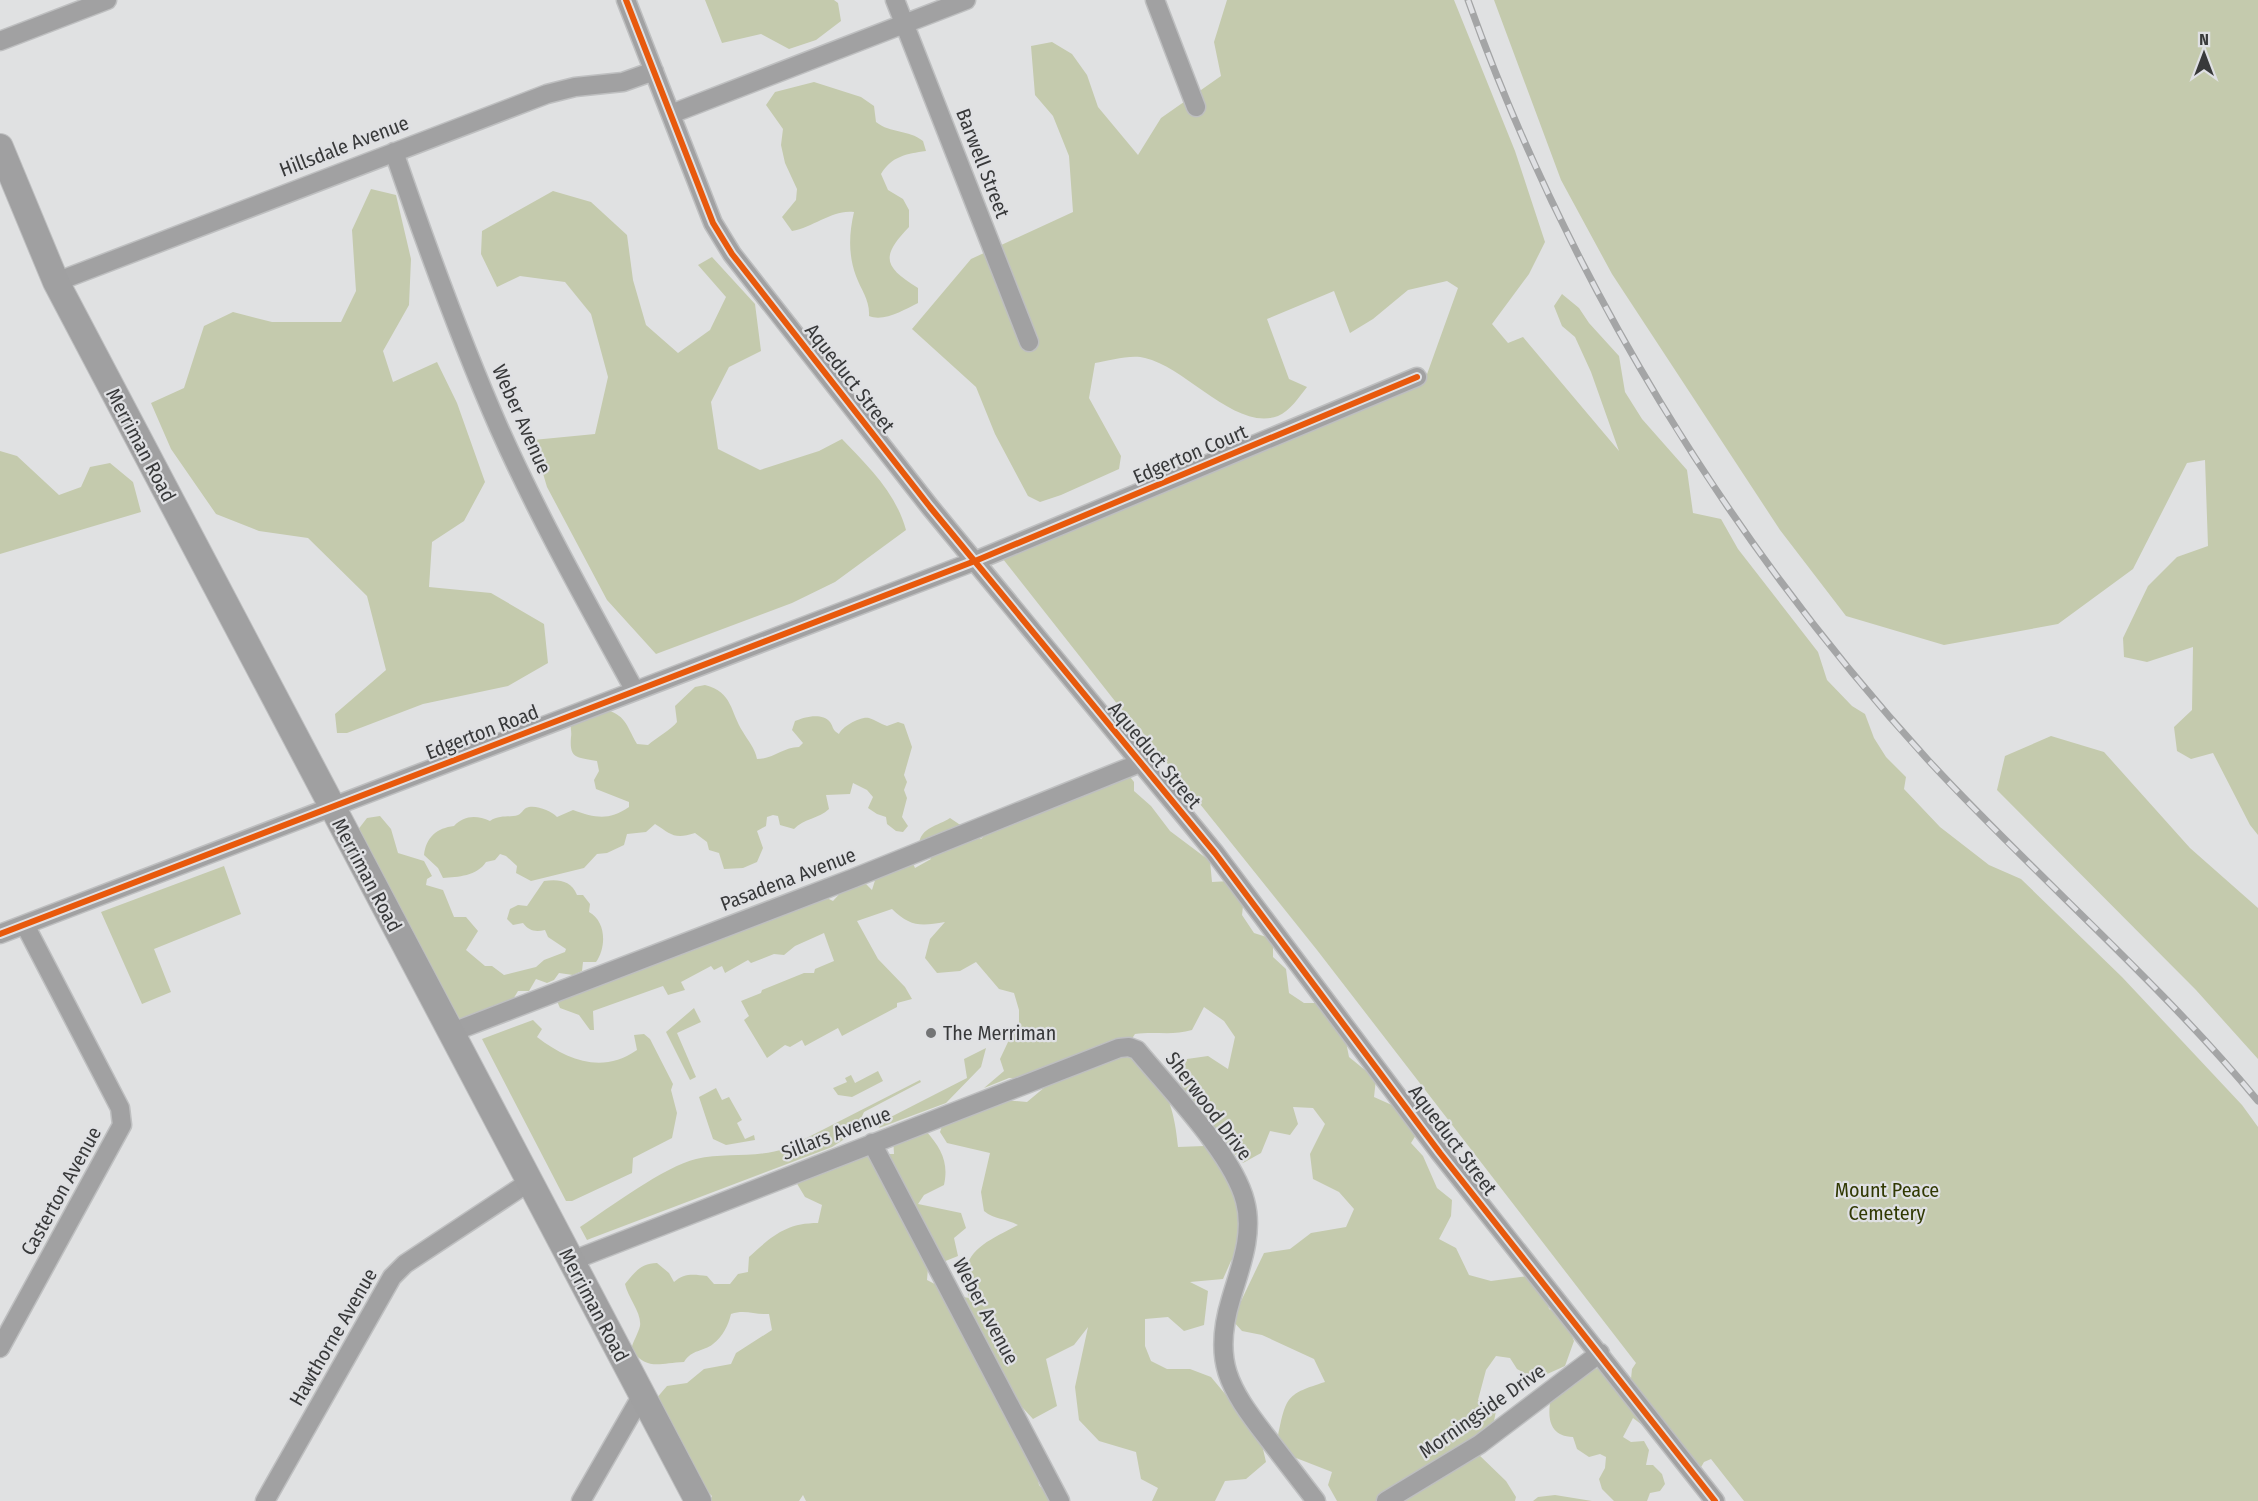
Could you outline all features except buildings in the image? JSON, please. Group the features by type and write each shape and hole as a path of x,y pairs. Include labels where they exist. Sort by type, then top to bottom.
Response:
{"main road":[{"name":"Merriman Road","path":"0,147 56,282 698,1501"}],"street":[{"path":"0,41 107,0"},
{"name":"Aqueduct Street","path":"626,0 720,237 975,561 1215,853 1440,1153 1715,1501"},
{"name":"Barwell Street","path":"895,0 1029,342"},
{"path":"671,114 966,0"},
{"path":"1155,0 1196,107"},
{"name":"Hillsdale Avenue","path":"56,282 547,94 575,87 623,82 654,71"},
{"name":"Weber Avenue","path":"394,152 500,431 528,489 635,691"},
{"name":"Edgerton Court","path":"975,561 1417,377"},
{"name":"Edgerton Road","path":"0,934 975,561"},
{"name":"Pasadena Avenue","path":"450,1033 854,878 1140,763"},
{"name":"Casterton Avenue","path":"0,1348 122,1125 123,1118 120,1108 25,925"},
{"name":"Sherwood Drive","path":"1119,1048 1129,1047 1137,1050 1233,1171 1245,1200 1248,1229 1243,1257 1226,1315 1222,1340 1226,1372 1239,1401 1316,1501"},
{"name":"Sillars Avenue","path":"571,1261 1119,1048"},
{"name":"Weber Avenue","path":"872,1143 1060,1501"},
{"name":"Hawthorne Avenue","path":"265,1501 392,1277 405,1264 529,1182"},
{"name":"Morningside Drive","path":"1386,1501 1471,1449 1600,1353"},
{"path":"581,1501 642,1395"}],"green space":[{"path":"705,0 834,0 838,3 841,21 816,40 789,49 761,34 722,43"},
{"name":"Mount Peace Cemetery","path":"1227,0 1454,0 1515,151 1545,242 1529,274 1492,324 1508,343 1523,337 1619,451 1591,372 1575,337 1562,326 1554,306 1562,294 1579,308 1589,323 1619,356 1625,392 1642,419 1687,470 1693,513 1721,519 1738,549 1818,652 1827,680 1852,706 1865,714 1874,738 1886,757 1906,777 1904,789 1940,827 1989,865 2021,879 2122,977 2242,1105 2258,1127 2258,1501 1744,1501 1711,1459 1704,1462 1700,1469 1633,1418 1623,1437 1631,1442 1644,1441 1649,1450 1646,1465 1653,1465 1662,1474 1665,1484 1660,1491 1650,1493 1647,1501 1614,1501 1602,1489 1599,1479 1605,1468 1606,1457 1600,1454 1589,1457 1577,1449 1573,1437 1565,1436 1554,1429 1549,1412 1551,1397 1589,1370 1603,1368 1617,1381 1631,1379 1632,1369 1636,1363 1317,950 999,554 1426,377 1458,288 1447,281 1408,290 1373,319 1350,333 1334,291 1267,319 1289,379 1307,387 1290,407 1278,416 1262,418 1245,415 1228,407 1177,373 1145,358 1127,357 1095,363 1089,398 1121,456 1119,469 1040,502 1028,496 995,434 976,387 912,329 971,259 1073,212 1069,156 1053,116 1035,95 1031,46 1052,42 1072,54 1087,75 1098,107 1138,155 1161,118 1221,76 1214,42"},
{"path":"1494,0 2258,0 2258,835 2250,825 2213,753 2191,759 2177,751 2174,727 2192,710 2193,647 2147,662 2124,657 2123,638 2148,586 2177,557 2208,546 2205,460 2187,463 2133,569 2058,624 1944,645 1846,616 1780,530 1612,274 1561,180"},
{"path":"814,82 861,97 874,106 876,122 923,141 926,151 900,157 890,163 881,174 888,190 903,199 909,210 909,227 893,246 890,261 898,274 918,288 918,303 894,314 881,317 869,316 867,300 856,276 852,260 850,236 854,212 839,213 792,231 782,217 796,200 797,189 785,163 781,145 783,129 766,105 775,92"},
{"path":"371,189 396,195 411,259 409,305 383,351 393,382 437,362 457,403 485,482 464,521 432,542 429,587 491,593 544,624 548,663 508,686 423,704 347,733 337,733 335,714 386,670 367,596 308,538 259,531 216,514 171,449 151,403 184,388 204,326 233,312 272,322 341,322 356,291 352,230"},
{"path":"553,191 591,202 627,235 633,280 646,325 678,353 710,330 726,297 698,265 712,257 755,304 761,351 729,367 711,402 718,449 760,470 819,451 842,439 888,492 906,530 835,582 792,603 656,654 607,600 547,487 533,440 595,434 608,377 591,314 565,282 520,276 497,287 481,254 482,231"},
{"path":"0,451 17,456 59,495 81,487 90,467 110,463 133,482 141,512 0,554"},
{"path":"705,685 721,692 726,698 757,759 799,747 803,743 792,730 795,721 808,717 818,716 827,719 839,734 852,723 865,718 887,726 898,722 904,724 912,747 904,775 907,782 904,790 907,798 902,817 908,826 903,832 896,831 887,824 886,817 868,808 873,797 867,790 853,783 850,794 826,795 829,809 794,829 780,825 778,816 767,817 766,826 757,831 763,848 757,862 743,868 724,869 719,853 709,850 707,842 695,833 677,836 655,824 646,832 627,834 624,845 607,853 597,854 584,868 531,881 516,873 517,866 506,856 500,854 495,860 486,862 472,873 443,878 438,868 424,855 427,843 433,834 454,826 466,818 476,817 490,821 518,815 530,807 547,810 557,817 573,810 602,817 629,807 629,802 596,789 594,780 599,771 597,761 580,758 573,754 571,722 602,708 621,717 637,744 648,745 677,722 675,706 695,687"},
{"path":"2051,736 2104,752 2190,848 2258,908 2258,1059 2196,990 1997,790 2005,756"},
{"path":"1127,773 1134,782 1134,791 1151,806 1170,831 1210,861 1212,882 1230,881 1244,897 1242,915 1254,933 1273,939 1273,957 1286,969 1289,993 1304,1003 1323,1003 1345,1037 1349,1057 1376,1079 1374,1097 1394,1106 1416,1135 1411,1143 1423,1156 1437,1188 1452,1200 1451,1216 1439,1239 1456,1248 1469,1275 1491,1281 1527,1276 1545,1291 1549,1309 1565,1319 1574,1341 1565,1366 1536,1379 1517,1369 1510,1358 1496,1356 1486,1370 1478,1400 1496,1411 1493,1426 1477,1453 1506,1481 1516,1497 1515,1501 1337,1501 1328,1485 1332,1472 1291,1456 1278,1436 1283,1412 1290,1398 1303,1390 1325,1382 1314,1359 1262,1335 1242,1331 1232,1320 1264,1253 1290,1249 1311,1233 1346,1227 1354,1209 1339,1192 1313,1179 1310,1154 1325,1124 1313,1108 1293,1107 1298,1124 1290,1135 1270,1131 1261,1153 1243,1163 1182,1095 1180,1078 1187,1059 1208,1056 1228,1069 1235,1037 1224,1021 1204,1007 1192,1030 1177,1033 1135,1034 1125,1049 1155,1078 1167,1097 1173,1114 1178,1147 1204,1146 1232,1159 1251,1239 1231,1261 1223,1279 1190,1282 1208,1291 1204,1325 1184,1331 1168,1317 1145,1319 1145,1346 1151,1361 1167,1369 1190,1369 1211,1377 1231,1401 1244,1422 1260,1436 1266,1462 1246,1479 1225,1481 1215,1501 1152,1501 1158,1488 1141,1479 1136,1452 1099,1441 1079,1420 1075,1387 1088,1327 1074,1345 1046,1359 1057,1406 1033,1419 1010,1394 1001,1409 1013,1420 1034,1460 1039,1485 1053,1501 806,1501 803,1495 799,1501 710,1501 712,1496 698,1482 655,1400 667,1386 687,1383 704,1369 731,1364 736,1353 772,1330 769,1314 741,1312 731,1314 725,1330 717,1341 690,1355 684,1362 649,1363 637,1357 631,1350 640,1321 625,1284 642,1266 657,1263 669,1273 674,1282 681,1277 693,1275 707,1276 714,1284 730,1284 738,1274 748,1272 749,1257 780,1232 797,1225 818,1223 822,1205 805,1197 796,1182 848,1154 894,1154 893,1136 926,1131 936,1143 942,1156 945,1177 944,1185 924,1195 918,1204 961,1213 966,1228 954,1238 958,1256 928,1268 927,1280 958,1296 969,1298 966,1270 969,1260 984,1244 1018,1225 984,1211 981,1192 990,1153 947,1143 940,1132 946,1115 1004,1100 1027,1102 1051,1082 1009,1078 984,1088 1004,1071 1000,1059 1008,1042 1019,1028 1019,1010 1014,993 999,989 976,962 960,971 937,973 925,958 930,939 945,922 916,924 904,919 892,909 857,921 878,959 905,987 912,999 897,1003 897,1007 842,1036 838,1028 805,1046 802,1040 790,1047 785,1045 767,1058 744,1020 749,1016 741,1001 804,973 814,973 815,969 834,961 824,933 795,946 784,955 774,954 751,963 748,960 725,973 722,966 714,970 711,966 681,982 685,990 668,995 663,986 593,1011 594,1030 590,1030 579,1015 560,1008 557,1001 823,896 833,901 844,889 866,884 872,890 882,863 891,855 907,850 915,868 931,859 919,844 920,838 927,830 950,818 981,839 990,831 1003,809 1021,801 1038,809"},
{"path":"380,816 391,829 398,853 424,861 432,876 427,879 426,885 443,890 454,917 466,917 478,931 466,950 485,966 492,966 504,975 536,967 544,960 565,952 566,949 548,937 545,930 532,930 523,923 513,925 507,919 510,909 518,905 527,906 544,881 549,880 568,883 577,895 583,895 590,904 589,912 599,922 603,936 602,950 596,962 583,962 582,971 573,975 559,973 554,980 547,983 536,979 529,991 518,991 509,1006 473,1014 464,1020 453,1017 357,831 367,818"},
{"path":"224,866 241,914 154,949 171,992 142,1004 101,912"},
{"path":"694,1008 701,1022 677,1033 696,1077 690,1080 666,1032"},
{"path":"533,1020 542,1029 537,1037 561,1053 586,1062 599,1063 624,1057 637,1050 634,1035 644,1034 650,1039 673,1084 671,1090 677,1113 672,1138 633,1158 632,1173 572,1201 566,1201 482,1039"},
{"path":"986,1048 981,1067 946,1103 879,1128 881,1122 967,1078 964,1059"},
{"path":"878,1071 883,1081 852,1097 838,1095 833,1088 847,1082 845,1078 851,1075 855,1083"},
{"path":"920,1080 921,1082 864,1112 854,1133 832,1147 587,1240 580,1227 637,1188 683,1163 707,1157 763,1153 787,1148"},
{"path":"716,1088 722,1100 729,1097 742,1120 737,1123 745,1139 754,1135 755,1140 726,1145 713,1139 699,1097"},
{"path":"1555,1495 1592,1501 1533,1501 1538,1497"}],"railway":[{"path":"1468,0 1508,104 1554,206 1605,305 1660,402 1721,497 1786,588 1855,676 1928,760 2179,1013 2258,1101"}],"cycle path":[{"path":"626,0 713,223 732,254 930,507 1215,853 1440,1153 1715,1501"},
{"path":"0,934 975,561 1417,377"}],"place":[{"name":"The Merriman","path":"931,1033"}]}
